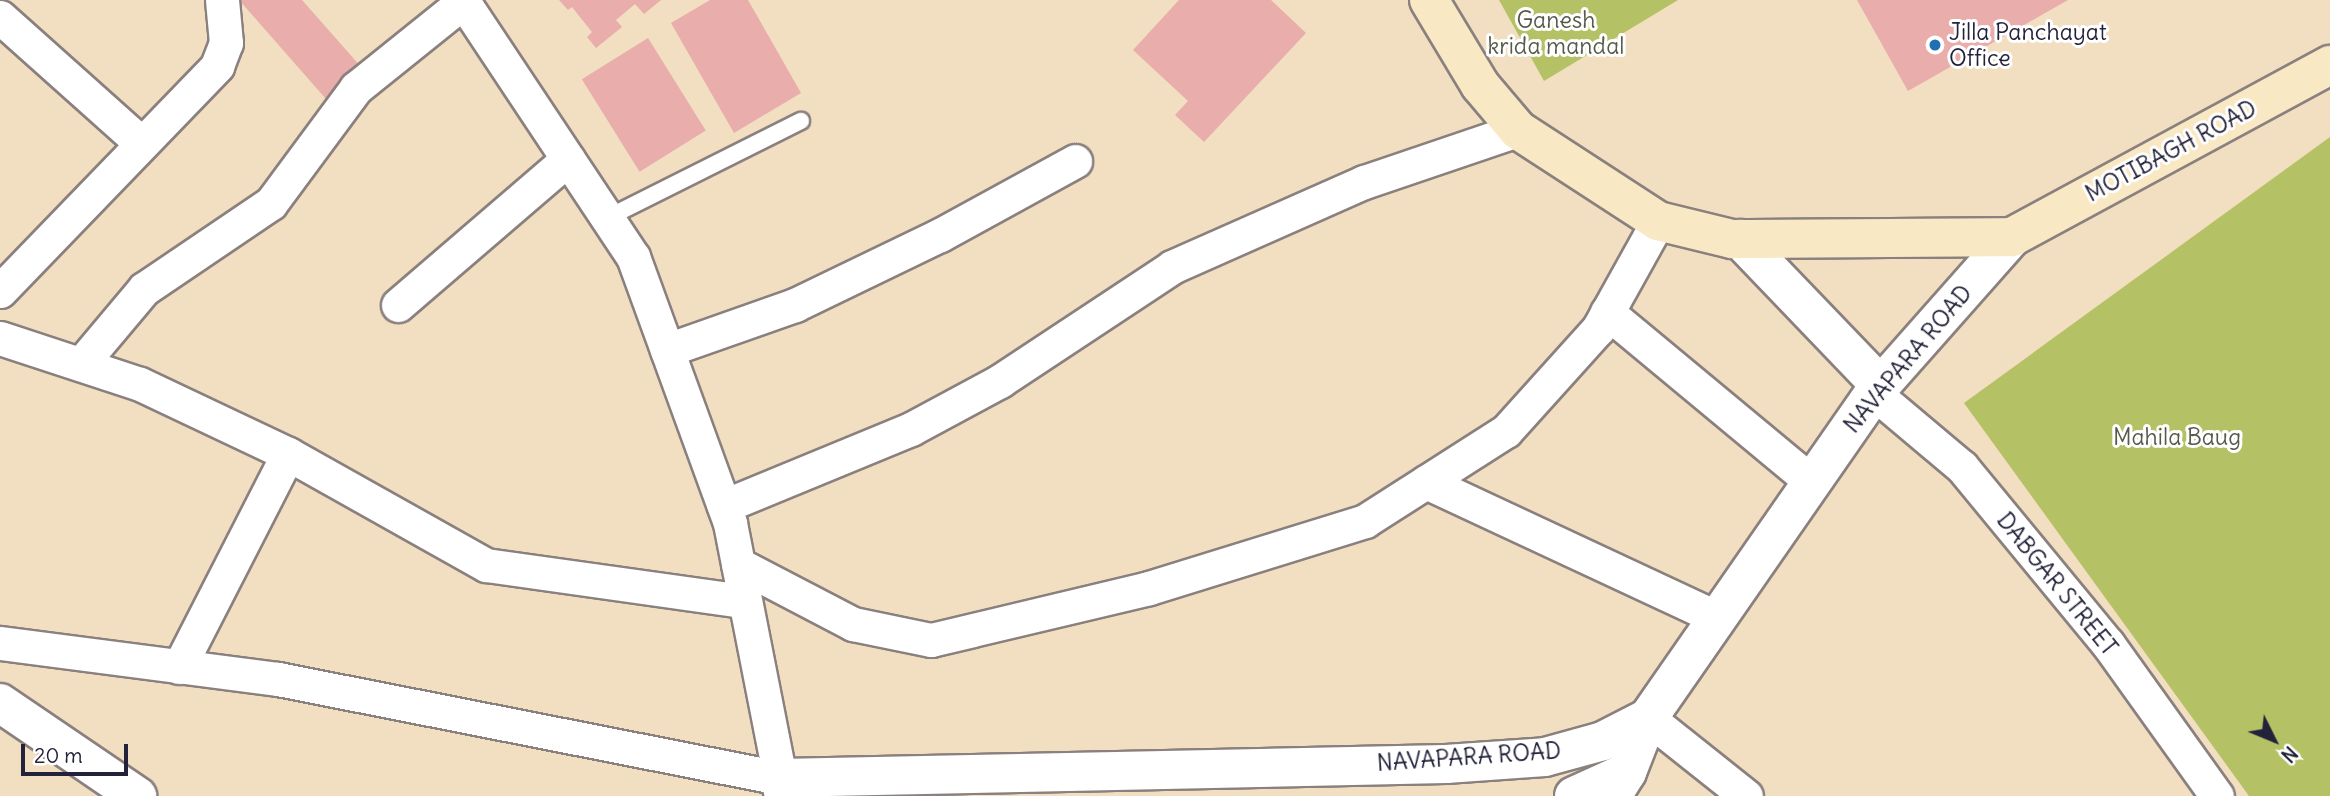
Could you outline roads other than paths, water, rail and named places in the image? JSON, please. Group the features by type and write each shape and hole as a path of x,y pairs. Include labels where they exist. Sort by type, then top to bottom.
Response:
{"main road":[{"path":"1429,0 1480,85 1518,130 1658,221 1740,239 2012,237"},
{"name":"MOTIBAGH ROAD","path":"2012,237 2330,65"}],"street":[{"path":"0,292 225,54 222,0"},
{"path":"0,643 278,679 782,787 724,506 634,257 463,1 356,88 271,203 144,289 82,364"},
{"path":"0,17 140,142"},
{"path":"724,506 911,429 1000,381 1172,267 1364,182 1518,130"},
{"path":"398,305 568,159"},
{"path":"667,350 794,305 940,235 1075,162"},
{"path":"738,564 853,624 932,640 1149,588 1365,521 1506,431 1598,329 1658,221"},
{"name":"NAVAPARA ROAD","path":"782,787 1458,763 1545,757 1603,741 1648,718 1877,389 2012,237"},
{"path":"1740,239 1877,389"},
{"path":"1607,312 1812,482"},
{"path":"0,338 140,384 288,454 486,565 743,601"},
{"name":"DABGAR STREET","path":"1877,389 1962,467 2108,644 2217,796"},
{"path":"179,667 288,454"},
{"path":"1426,482 1717,618"},
{"path":"0,704 138,796"},
{"path":"1574,796 1620,784 1648,718 1727,790"}],"lane":[{"path":"607,218 800,121"}],"place":[{"name":"Jilla Panchayat Office","path":"1935,45"}],"park label":[{"name":"Ganesh krida mandal","path":"1556,33"},
{"name":"Mahila Baug","path":"2177,437"}]}
